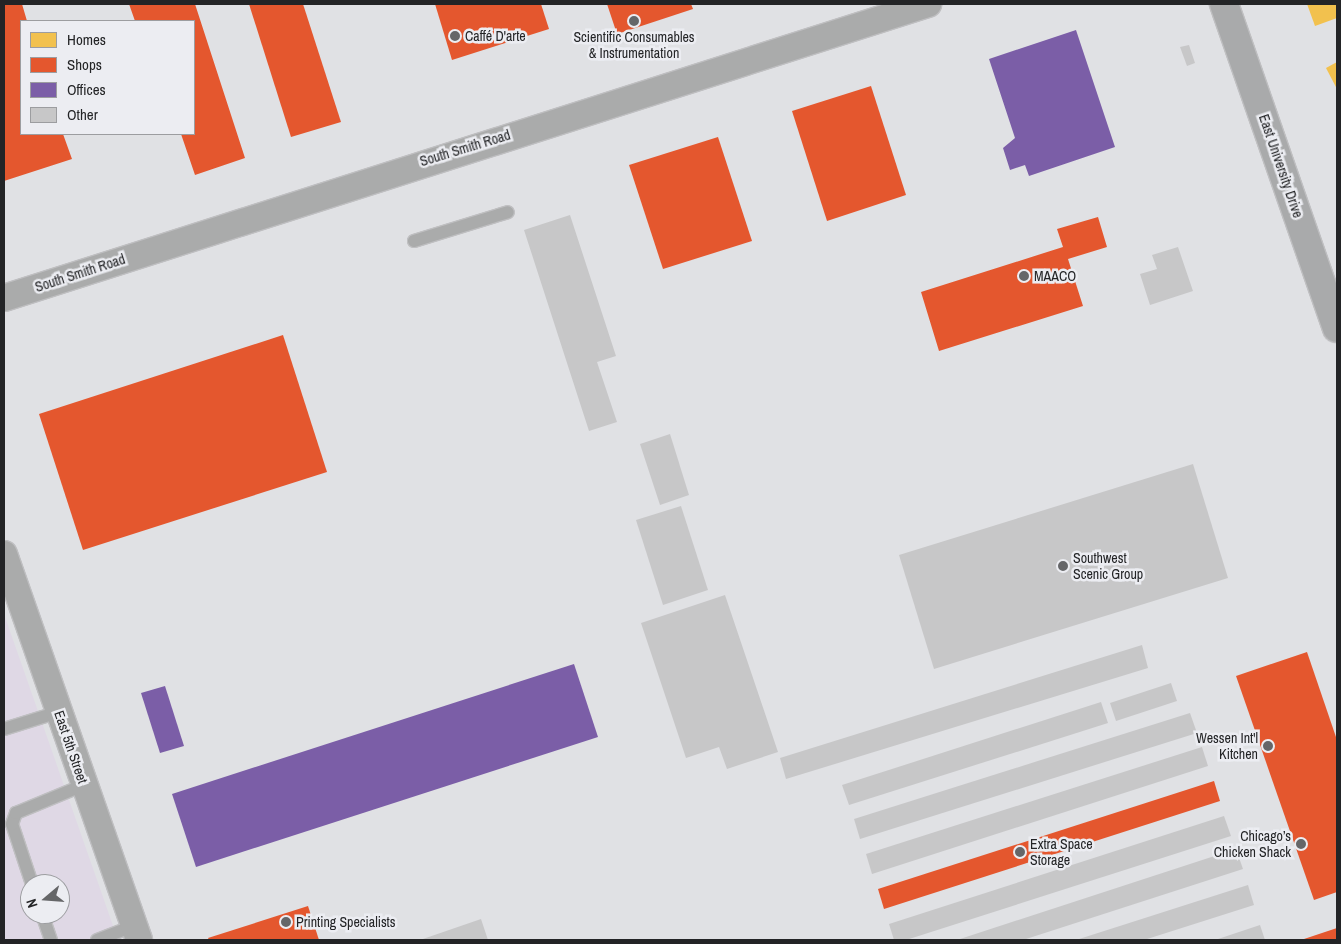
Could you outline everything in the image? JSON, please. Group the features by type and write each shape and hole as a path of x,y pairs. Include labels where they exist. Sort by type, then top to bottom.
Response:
{"main road":[{"name":"East University Drive","path":"1224,4 1337,328"}],"street":[{"name":"South Smith Road","path":"4,298 928,4"},
{"name":"East 5th Street","path":"4,554 136,933"}],"lane":[{"path":"414,241 508,212"},
{"path":"4,730 59,712"},
{"path":"29,874 12,824 16,813 84,785"},
{"path":"45,924 51,940"},
{"path":"97,940 136,933"}],"shaded area":[{"path":"4,614 118,940 4,940"}],"building: Homes":[{"path":"1307,4 1337,4 1337,18 1315,26"},
{"path":"1337,62 1337,89 1326,68"}],"building: Shops":[{"path":"4,4 22,4 27,20 20,20 20,135 63,135 72,159 4,181"},
{"path":"129,4 195,4 245,158 195,175 181,135 195,135 195,20 135,20"},
{"path":"249,4 303,4 341,122 291,137"},
{"path":"435,4 541,4 549,29 452,60"},
{"name":"Scientific Consumables & Instrumentation","path":"607,4 691,4 693,9 617,34"},
{"path":"871,86 906,195 827,221 792,111"},
{"path":"718,137 752,241 663,269 629,165"},
{"name":"MAACO","path":"1098,217 1107,247 1068,259 1083,306 939,351 921,292 1063,247 1057,229"},
{"path":"283,335 327,472 83,550 39,414"},
{"path":"1307,652 1337,740 1337,892 1314,900 1236,676"},
{"path":"1214,781 1220,801 884,909 878,889"},
{"name":"Printing Specialists","path":"308,906 319,940 209,940 208,938"},
{"path":"1337,928 1337,940 1301,940"}],"building: Offices":[{"path":"1076,30 1115,147 1029,176 1025,165 1010,170 1003,148 1015,138 989,59"},
{"path":"574,664 598,737 196,867 172,794"},
{"path":"165,686 184,746 160,753 141,693"}],"building: Other":[{"path":"1189,45 1195,63 1187,66 1180,47"},
{"path":"570,215 616,356 597,362 617,422 589,431 524,230"},
{"path":"1178,247 1193,291 1150,305 1140,274 1157,269 1152,255"},
{"path":"670,434 689,495 660,505 640,444"},
{"name":"Southwest Scenic Group","path":"1193,464 1228,578 934,669 899,555"},
{"path":"681,506 708,590 663,605 636,520"},
{"path":"725,595 778,752 727,769 719,747 686,758 641,623"},
{"path":"1142,645 1148,668 786,779 780,758"},
{"path":"1171,683 1177,701 1116,721 1110,703"},
{"path":"1101,702 1108,723 849,805 842,785"},
{"path":"1190,713 1197,733 860,839 854,819"},
{"path":"1202,747 1208,766 872,874 866,854"},
{"path":"1224,816 1231,836 906,940 894,940 889,924"},
{"path":"1236,849 1243,869 1023,940 957,940"},
{"path":"1248,885 1254,905 1144,940 1076,940"},
{"path":"481,919 488,940 420,940"},
{"path":"1260,925 1265,940 1215,940"}],"place":[{"name":"Scientific Consumables & Instrumentation","path":"634,21"},
{"name":"Caffé D'arte","path":"455,36"},
{"name":"MAACO","path":"1024,276"},
{"name":"Southwest Scenic Group","path":"1063,566"},
{"name":"Wessen Int'l Kitchen","path":"1268,746"},
{"name":"Chicago’s Chicken Shack","path":"1301,844"},
{"name":"Extra Space Storage","path":"1020,852"},
{"name":"Printing Specialists","path":"286,922"}]}
